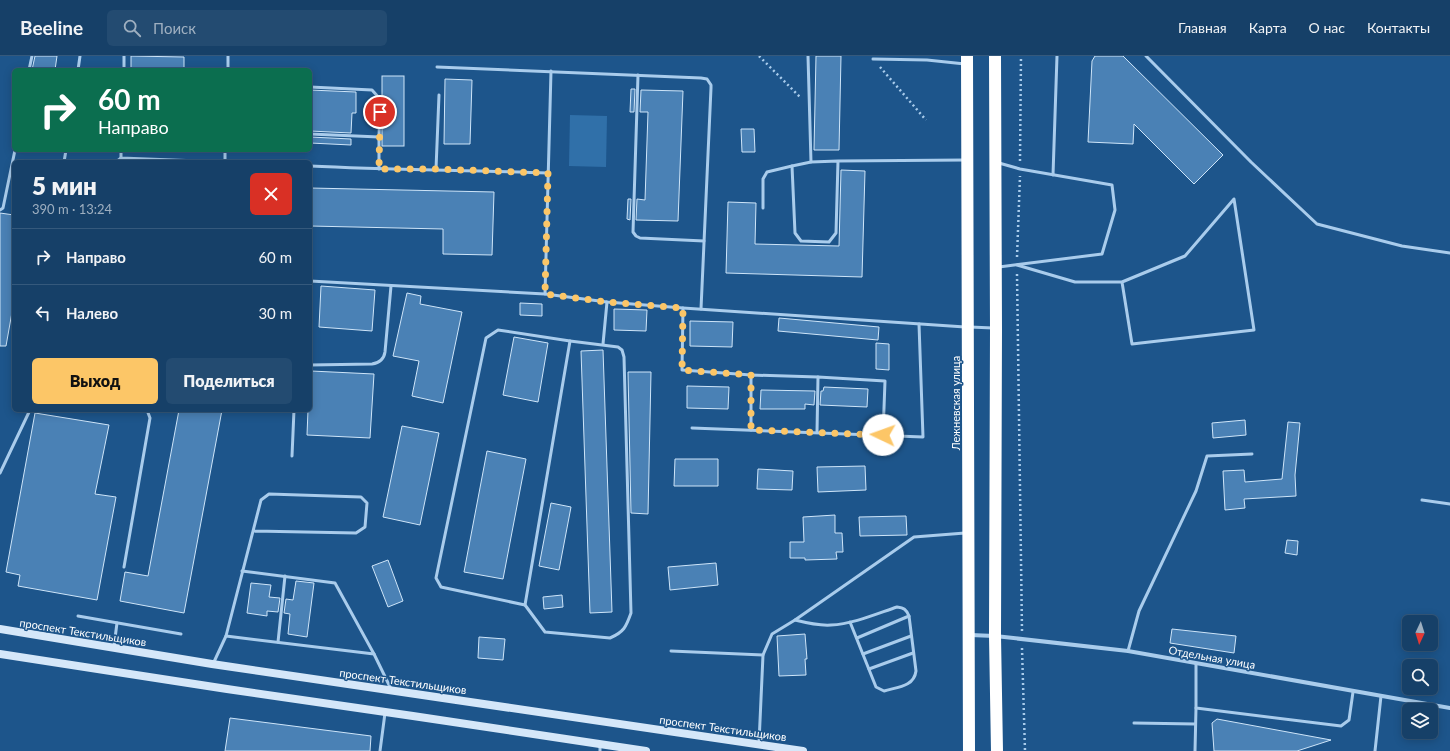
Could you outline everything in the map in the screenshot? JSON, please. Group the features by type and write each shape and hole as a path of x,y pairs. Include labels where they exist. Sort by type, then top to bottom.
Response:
{"highway":[{"path":"995,56 995,636 997,751"},
{"name":"Лежневская улица","path":"967,60 969,751"}],"main road":[{"name":"проспект Текстильщиков","path":"0,629 212,664 803,751"},
{"path":"0,654 386,712 600,748 646,751"}],"street":[{"name":"Отдельная улица","path":"969,635 995,636 1128,651 1450,708"}],"lane":[{"path":"29,68 32,56"},
{"path":"78,68 80,56"},
{"path":"124,56 124,68"},
{"path":"228,56 228,68"},
{"path":"808,56 811,162"},
{"path":"938,56 938,61"},
{"path":"1053,175 1057,56"},
{"path":"1146,56 1251,162 1318,224 1402,246 1450,254"},
{"path":"873,59 938,61 967,60"},
{"path":"437,67 704,78 709,82 711,85 701,309"},
{"path":"545,294 551,71"},
{"path":"638,75 633,232 640,238 704,242"},
{"path":"312,87 372,90 380,99 379,169"},
{"path":"436,169 439,95"},
{"path":"312,134 379,137"},
{"path":"121,158 122,152"},
{"path":"118,160 121,158 173,160"},
{"path":"763,208 763,179 767,172 792,166 811,162 838,161 967,160"},
{"path":"792,166 795,233 801,241 829,242 836,233 838,161"},
{"path":"995,161 1020,169 1112,185 1115,210 1102,254 996,267"},
{"path":"312,166 548,173"},
{"path":"0,210 3,208 12,174"},
{"path":"1017,265 1075,282 1122,282 1185,256 1234,198 1254,330 1132,344 1122,282"},
{"path":"312,281 545,294 607,302 683,308 996,329"},
{"path":"312,365 372,364 382,359 386,352 391,286"},
{"path":"603,344 607,302"},
{"path":"683,308 682,370 751,375 885,381 883,435"},
{"path":"692,428 923,437 920,324"},
{"path":"498,330 570,341 603,344 618,347 622,350 624,357 631,613 628,624 620,634 610,638 545,632 525,605 440,587 436,578 486,338 498,330"},
{"path":"525,605 570,341"},
{"path":"751,375 751,430"},
{"path":"817,432 818,377"},
{"path":"0,473 29,412"},
{"path":"124,567 150,418 148,412"},
{"path":"292,456 294,412"},
{"path":"1128,651 1140,611 1196,491 1207,456 1252,454"},
{"path":"212,664 226,636 242,571 261,500 269,494 361,497 366,503 365,527 356,534 253,531"},
{"path":"1422,500 1450,504"},
{"path":"759,745 763,656 772,634 795,620 914,537 968,533"},
{"path":"242,571 334,583 374,654 392,691"},
{"path":"278,642 285,576"},
{"path":"795,620 810,624 831,626 850,622 897,607 903,608 907,611 909,616 916,671 915,677 909,684 884,691 876,687 850,622"},
{"path":"78,616 181,634"},
{"path":"857,638 909,616"},
{"path":"114,648 118,623"},
{"path":"226,636 374,654"},
{"path":"863,654 911,636"},
{"path":"671,651 763,656"},
{"path":"869,669 913,653"},
{"path":"1195,751 1196,664"},
{"path":"1196,708 1341,726 1349,720 1353,692"},
{"path":"1375,751 1381,696"},
{"path":"380,751 386,712"},
{"path":"1134,723 1195,724"}],"path":[{"path":"759,56 810,107"},
{"path":"1022,56 1017,265 1025,751"},
{"path":"873,59 926,120"}],"shaded area":[{"path":"570,115 607,116 606,167 569,166"}],"building":[{"path":"35,56 57,56 55,68 32,68"},
{"path":"131,56 184,57 184,68 131,68"},
{"path":"816,56 841,56 839,150 814,150"},
{"path":"1095,56 1123,56 1223,155 1194,184 1134,124 1133,144 1088,142 1092,61"},
{"path":"382,76 404,76 404,146 382,146"},
{"path":"445,79 472,80 470,144 444,144"},
{"path":"631,89 635,89 634,112 630,112"},
{"path":"312,90 356,92 356,113 352,113 351,133 312,131"},
{"path":"641,90 683,91 678,221 636,220 637,199 645,200 648,112 640,112"},
{"path":"741,129 754,129 755,152 742,152"},
{"path":"312,137 351,139 351,145 312,143"},
{"path":"841,170 865,171 862,277 726,273 728,202 756,203 755,244 839,246"},
{"path":"312,188 494,192 492,255 443,254 443,229 312,226"},
{"path":"628,199 631,199 630,220 627,219"},
{"path":"0,213 12,215 12,312 6,346 0,346"},
{"path":"321,286 375,290 372,331 319,327"},
{"path":"407,293 421,296 420,304 462,312 443,403 412,396 419,361 393,356"},
{"path":"520,303 542,304 542,316 520,315"},
{"path":"614,309 647,310 646,331 614,330"},
{"path":"779,318 879,327 878,340 778,331"},
{"path":"690,321 733,322 732,347 690,346"},
{"path":"514,337 548,343 538,402 503,395"},
{"path":"876,343 889,344 889,370 876,369"},
{"path":"603,350 612,612 590,613 581,351"},
{"path":"312,371 374,374 370,438 307,435 308,412 312,412"},
{"path":"628,372 651,372 648,514 631,513"},
{"path":"687,386 729,387 728,409 687,408"},
{"path":"824,387 868,389 867,407 820,405 821,391 823,391"},
{"path":"761,390 815,391 814,405 805,404 805,409 760,409"},
{"path":"179,412 222,412 184,613 120,601 125,572 148,576"},
{"path":"35,413 109,425 95,494 116,497 97,600 18,586 20,575 6,572"},
{"path":"1245,420 1246,435 1213,438 1212,423"},
{"path":"1288,422 1300,423 1295,475 1296,496 1244,499 1245,508 1225,510 1223,471 1244,470 1245,482 1282,479"},
{"path":"402,426 439,433 420,525 383,517"},
{"path":"487,451 526,459 503,579 464,572"},
{"path":"675,459 718,459 718,486 674,486"},
{"path":"865,466 866,490 818,492 817,467"},
{"path":"758,469 793,471 792,490 757,489"},
{"path":"551,503 571,507 559,570 539,566"},
{"path":"835,515 835,533 842,533 843,552 836,552 837,559 805,560 805,558 790,558 790,542 804,542 803,517"},
{"path":"906,516 907,535 860,536 859,517"},
{"path":"1287,540 1298,541 1297,555 1285,553"},
{"path":"388,560 403,601 388,607 372,566"},
{"path":"716,563 718,585 670,590 668,567"},
{"path":"296,581 314,583 307,637 288,634 290,614 284,613 286,599 293,600"},
{"path":"251,583 271,585 269,597 280,598 278,612 267,611 267,616 247,613"},
{"path":"562,595 563,607 544,609 543,597"},
{"path":"1172,629 1236,636 1234,653 1170,643"},
{"path":"805,634 807,659 805,659 806,675 779,676 777,636"},
{"path":"479,637 505,639 503,660 478,658"},
{"path":"230,718 371,736 370,751 225,751"},
{"path":"1217,719 1331,740 1297,751 1214,751 1212,723"}],"route":[{"path":"380,112 379,169 436,169 548,173 545,294 607,302 683,308 682,370 751,375 751,430 883,435"}]}
